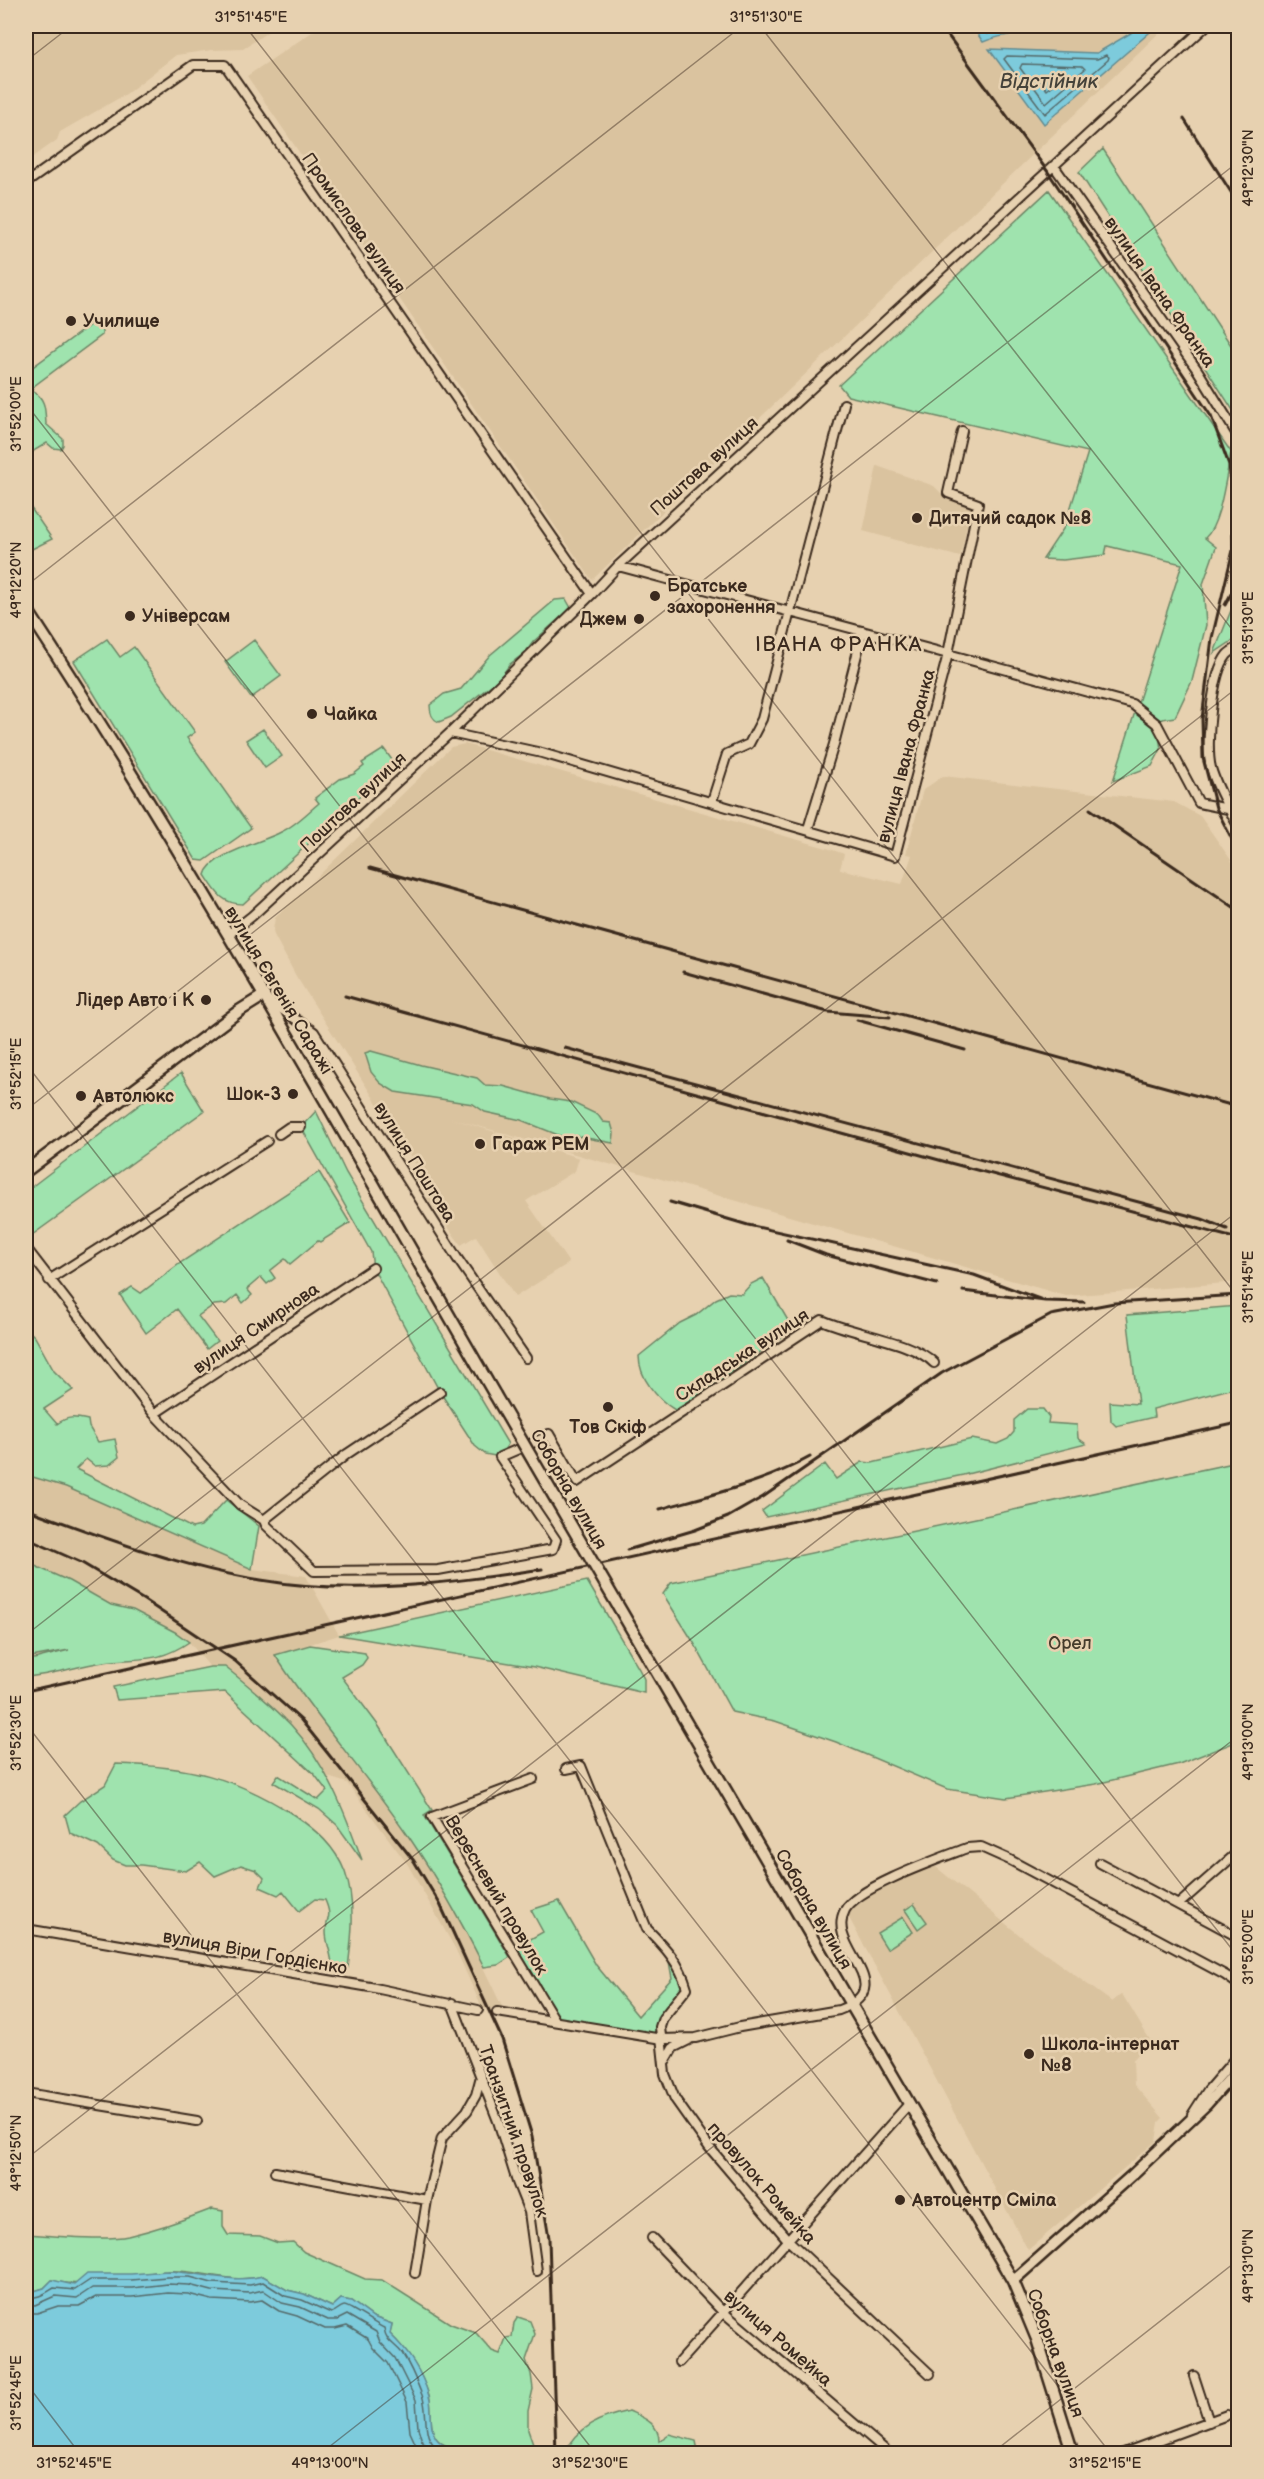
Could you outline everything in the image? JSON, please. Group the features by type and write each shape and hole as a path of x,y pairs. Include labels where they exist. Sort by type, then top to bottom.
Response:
{"main road":[{"name":"вулиця Євгенія Саражі","path":"28,616 228,935 495,1395"},
{"path":"26,1171 263,996"},
{"name":"Соборна вулиця","path":"495,1395 824,1956 908,2105 1013,2281 1037,2339 1073,2454"}],"street":[{"name":"Поштова вулиця","path":"228,935 252,916 450,733 618,566 1206,26"},
{"name":"Промислова вулиця","path":"26,183 193,66 225,65 592,594"},
{"name":"вулиця Івана Франка","path":"1054,166 1198,371 1239,436"},
{"path":"712,801 727,754 749,744 762,719 844,404"},
{"name":"вулиця Івана Франка","path":"450,733 542,753 895,855 948,654 978,504 948,493 962,431"},
{"name":"вулиця Івана Франка","path":"618,566 1132,704 1157,724 1199,803 1233,810"},
{"path":"808,829 834,744 863,631"},
{"path":"1239,647 1227,655 1215,681 1210,736 1211,767 1239,826"},
{"name":"вулиця Поштова","path":"263,996 314,1032 457,1258 526,1358"},
{"path":"279,1134 289,1127 301,1127"},
{"path":"49,1280 267,1141"},
{"path":"26,1248 154,1414 240,1505 264,1520 347,1454 440,1392"},
{"name":"вулиця Смирнова","path":"154,1414 374,1268"},
{"name":"Складська вулиця","path":"264,1520 266,1525 314,1571 438,1570 553,1549 556,1540 500,1457 549,1434 577,1482 822,1320 838,1328 919,1352 934,1363"},
{"name":"провулок Ромейка","path":"566,1768 581,1766 647,1929 668,1950 682,1972 687,1988 663,2018 660,2027 664,2066 675,2099 690,2121 788,2240 930,2374"},
{"name":"Вересневий провулок","path":"533,1779 432,1817 555,2020"},
{"path":"664,2066 665,2060 674,2048 696,2038 740,2027 838,2010 851,2005 864,1987 865,1978 844,1943 842,1919 850,1903 887,1880 967,1848 981,1848 1010,1860 1239,1984"},
{"path":"1179,1904 1239,1852"},
{"path":"1100,1863 1239,1937"},
{"name":"вулиця Віри Гордієнко","path":"26,1929 370,1987 478,2010"},
{"name":"Транзитний провулок","path":"452,2003 498,2121 529,2212 537,2271"},
{"path":"497,2012 662,2039 696,2038"},
{"path":"1187,2122 1208,2090 1239,2055"},
{"path":"1013,2281 1187,2122 1239,2069"},
{"path":"416,2273 427,2200 442,2138 467,2112 476,2095 481,2076"},
{"path":"26,2093 197,2121"},
{"path":"679,2362 908,2105"},
{"path":"275,2172 427,2200"},
{"name":"вулиця Ромейка","path":"652,2238 723,2312 890,2454"},
{"path":"1194,2376 1209,2422"},
{"path":"1121,2454 1227,2415"}],"shaded area":[{"path":"26,26 276,26 243,49 176,55 126,94 60,132 57,140 26,162"},
{"path":"321,26 1166,26 592,580 247,76"},
{"name":"Дитячий садок №8","path":"877,466 934,486 947,499 971,506 960,557 863,531"},
{"path":"465,744 830,849 844,854 840,869 902,884 912,855 906,854 923,790 943,776 1174,802 1200,816 1238,870 1238,1282 1066,1296 450,1118 579,1158 575,1171 526,1201 569,1263 515,1297 476,1236 461,1245 427,1198 436,1192 420,1171 296,976 273,930 275,918 451,747"},
{"path":"26,1475 66,1487 252,1569 306,1576 339,1635 275,1655 411,1840 459,1917 505,2013 482,2008 456,1950 408,1865 347,1783 328,1777 293,1727 225,1667 210,1667 189,1642 175,1632 133,1610 111,1605 69,1581 26,1562"},
{"name":"Школа-інтернат №8","path":"927,1867 936,1867 1022,1937 1112,2002 1122,1994 1150,2040 1133,2060 1134,2085 1163,2118 1159,2122 1156,2141 1028,2250 848,1916 849,1907 889,1884"}],"green space":[{"path":"1103,149 1238,356 1238,418 1079,172"},
{"path":"1049,190 1231,452 1219,510 1211,531 1205,538 1216,547 1203,584 1206,625 1192,681 1175,717 1162,719 1157,724 1161,749 1152,766 1113,781 1182,564 1107,546 1105,555 1063,560 1043,559 1065,526 1088,452 848,396 839,385"},
{"path":"97,324 102,329 102,335 34,386 32,391 42,401 46,424 63,439 61,449 53,448 47,443 26,458 26,372 90,325"},
{"path":"26,501 52,539 26,552"},
{"path":"566,599 571,608 533,642 526,652 510,664 500,678 451,717 439,722 434,719 430,705 444,694 461,689 490,655 555,600"},
{"path":"1238,603 1238,637 1214,653 1232,608"},
{"path":"107,639 120,657 134,647 195,732 187,738 251,828 204,861 196,860 74,661"},
{"path":"254,640 281,676 251,698 225,662"},
{"path":"263,729 282,756 265,768 246,740"},
{"path":"384,749 395,764 243,904 230,902 216,892 205,875 216,861 291,826 319,803 315,798 340,779 354,774 364,766 362,763"},
{"path":"371,1051 477,1078 485,1085 503,1086 550,1099 571,1102 598,1115 603,1122 611,1123 614,1133 613,1143 576,1136 563,1137 521,1120 485,1112 473,1104 395,1092 380,1083 371,1072 365,1053"},
{"path":"181,1073 204,1111 32,1235 26,1227 26,1191"},
{"path":"316,1111 346,1173 508,1444 500,1457 485,1454 475,1446 440,1392 373,1268 371,1252 301,1127"},
{"path":"319,1172 350,1223 320,1242 318,1241 290,1264 285,1259 270,1271 275,1278 267,1284 261,1277 247,1289 252,1295 243,1303 237,1295 226,1304 214,1305 198,1316 217,1341 207,1349 177,1309 146,1333 120,1295 132,1287 141,1293 183,1261"},
{"path":"763,1278 793,1329 675,1410 650,1387 642,1372 639,1356 680,1323 696,1315 716,1299 729,1293 742,1294 751,1284"},
{"path":"1238,1306 1238,1387 1153,1409 1154,1417 1116,1426 1111,1421 1110,1402 1138,1404 1127,1315"},
{"path":"26,1328 35,1337 54,1371 73,1390 44,1409 57,1424 71,1418 88,1420 89,1427 98,1442 115,1439 119,1457 109,1465 95,1466 86,1459 76,1469 192,1528 201,1526 226,1500 259,1526 252,1569 66,1487 26,1475"},
{"path":"1027,1409 1043,1409 1049,1417 1048,1423 1077,1425 1078,1438 1086,1444 963,1475 766,1517 762,1511 825,1464 836,1479 862,1462 872,1463 972,1439 997,1444 1008,1439 1014,1432 1014,1420"},
{"name":"Орел","path":"1238,1462 1238,1741 1179,1764 1096,1784 1006,1798 947,1789 836,1742 775,1721 732,1712 694,1643 663,1594 671,1583"},
{"path":"26,1562 69,1581 111,1605 133,1610 189,1642 157,1657 104,1662 26,1677 26,1661 69,1650 26,1658"},
{"path":"587,1581 639,1669 644,1679 644,1693 534,1667 339,1635"},
{"path":"310,1645 365,1653 367,1658 362,1665 342,1677 378,1725 432,1810 424,1815 510,1957 498,1965 484,1967 449,1902 411,1840 275,1655"},
{"path":"210,1667 225,1667 275,1710 303,1740 333,1789 362,1860 337,1825 319,1809 273,1782 278,1775 318,1800 327,1791 315,1775 225,1692 117,1700 113,1687"},
{"path":"116,1764 165,1767 230,1782 272,1802 317,1833 330,1846 341,1863 351,1896 351,1944 348,1968 332,1966 326,1936 329,1914 325,1900 315,1899 299,1911 283,1891 278,1895 260,1887 264,1878 256,1870 241,1865 215,1876 200,1862 186,1871 125,1865 113,1860 98,1846 70,1833 65,1815 80,1801 105,1785"},
{"path":"559,1901 596,1965 638,2016 672,1978 667,1950 687,1988 663,2018 661,2036 555,2020 511,1950 543,1932 531,1910"},
{"path":"914,1904 927,1922 918,1929 905,1910"},
{"path":"903,1917 913,1932 887,1949 877,1933"},
{"path":"212,2209 223,2211 223,2227 228,2235 260,2236 278,2243 293,2242 304,2252 365,2279 382,2280 451,2324 476,2333 492,2351 500,2354 506,2338 512,2337 514,2323 518,2317 530,2321 535,2334 526,2360 533,2389 528,2411 528,2430 536,2453 478,2454 455,2449 439,2441 432,2430 430,2402 426,2386 408,2354 390,2334 392,2324 373,2317 351,2301 341,2299 332,2307 304,2294 287,2290 263,2276 239,2279 179,2271 154,2272 93,2282 64,2283 52,2280 44,2288 31,2292 26,2288 26,2234 77,2238 128,2236 181,2221"},
{"path":"629,2411 653,2425 659,2441 669,2434 696,2441 698,2451 702,2453 565,2453 577,2436 591,2424"}],"water":[{"name":"Відстійник","path":"972,26 1112,26 1014,34 983,42"},
{"name":"Відстійник","path":"1137,26 1157,26 1044,124 989,49 1097,53 1131,33"},
{"path":"167,2271 239,2279 263,2276 287,2290 304,2294 332,2307 341,2299 351,2301 373,2317 392,2324 390,2334 413,2362 426,2387 432,2428 436,2438 449,2447 477,2453 26,2453 26,2288 31,2292 44,2288 52,2280 74,2285 87,2274"}],"railway":[{"path":"941,26 1048,172 1211,416 1229,465 1233,550 1212,638 1202,719 1203,758 1216,808 1238,851"},
{"path":"1184,119 1238,203"},
{"path":"1225,605 1238,581"},
{"path":"1090,809 1238,910"},
{"path":"370,868 1238,1107"},
{"path":"683,972 828,1012 890,1017"},
{"path":"345,996 950,1163 1238,1239"},
{"path":"857,1020 965,1050"},
{"path":"565,1048 1202,1219 1227,1229"},
{"path":"670,1202 748,1225 974,1275 1045,1301"},
{"path":"787,1240 826,1255 937,1284"},
{"path":"963,1291 1045,1301 1084,1302"},
{"path":"627,1550 695,1530 728,1517 763,1497 942,1373 1051,1315 1114,1303 1238,1295"},
{"path":"26,1691 1238,1423"},
{"path":"660,1509 756,1481 810,1457"},
{"path":"26,1509 171,1559 231,1574 296,1585 402,1586 542,1569"},
{"path":"26,1538 82,1563 144,1600 235,1661 301,1720 414,1861 440,1904 502,2039 532,2136 549,2238 556,2454"}],"place":[{"name":"Училище","path":"71,321"},
{"name":"Дитячий садок №8","path":"917,518"},
{"name":"Братське захоронення","path":"655,596"},
{"name":"Універсам","path":"130,616"},
{"name":"Джем","path":"639,619"},
{"name":"Чайка","path":"312,714"},
{"name":"Лідер Авто і К","path":"206,1000"},
{"name":"Шок-3","path":"293,1094"},
{"name":"Автолюкс","path":"81,1096"},
{"name":"Гараж РЕМ","path":"480,1144"},
{"name":"Тов Скіф","path":"608,1407"},
{"name":"Школа-інтернат №8","path":"1029,2054"},
{"name":"Автоцентр Сміла","path":"900,2200"}],"district":[{"name":"ІВАНА ФРАНКА","path":"839,644"}]}
